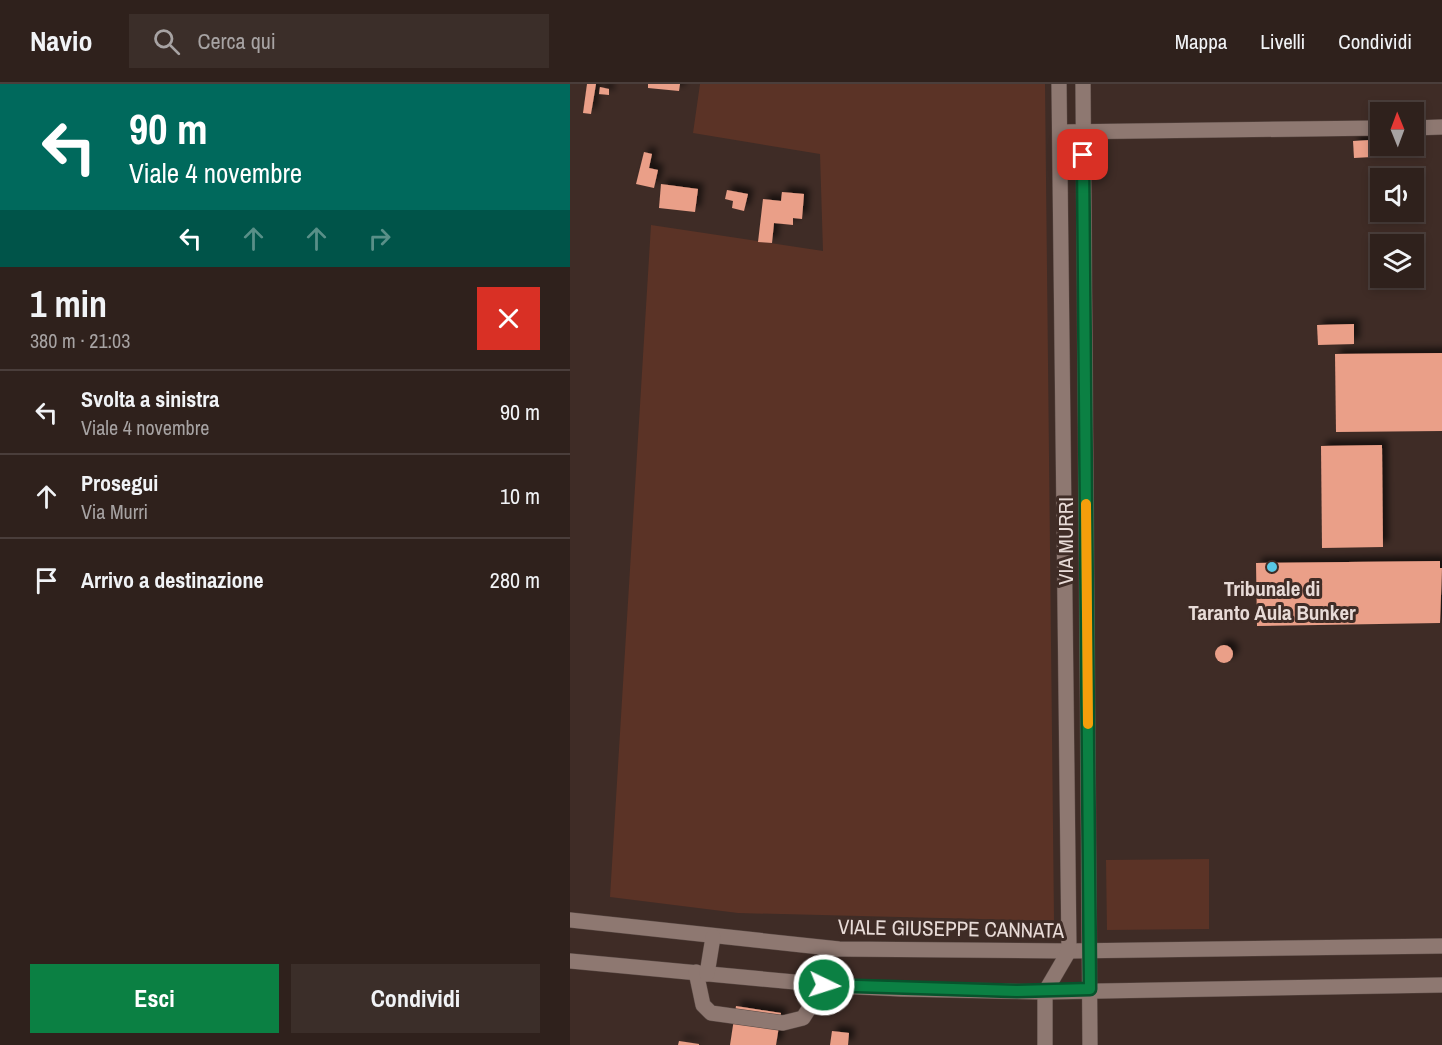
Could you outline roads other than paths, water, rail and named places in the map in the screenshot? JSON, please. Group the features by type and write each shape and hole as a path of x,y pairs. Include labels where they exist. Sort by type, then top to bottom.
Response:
{"street":[{"name":"VIA MURRI","path":"1059,84 1069,951"},
{"name":"VIA MURRI","path":"1083,84 1090,1045"},
{"path":"1424,128 1442,127"},
{"path":"1060,132 1370,128"},
{"name":"VIALE GIUSEPPE CANNATA","path":"570,920 839,949 1090,951 1442,946"},
{"path":"713,937 702,973 703,1005 711,1013 783,1023 803,1018 824,985"},
{"path":"1045,1045 1045,992 1069,951"},
{"path":"570,961 824,985 1045,992 1090,989 1441,988"}],"place":[{"name":"Tribunale di Taranto Aula Bunker","path":"1272,567"}]}
